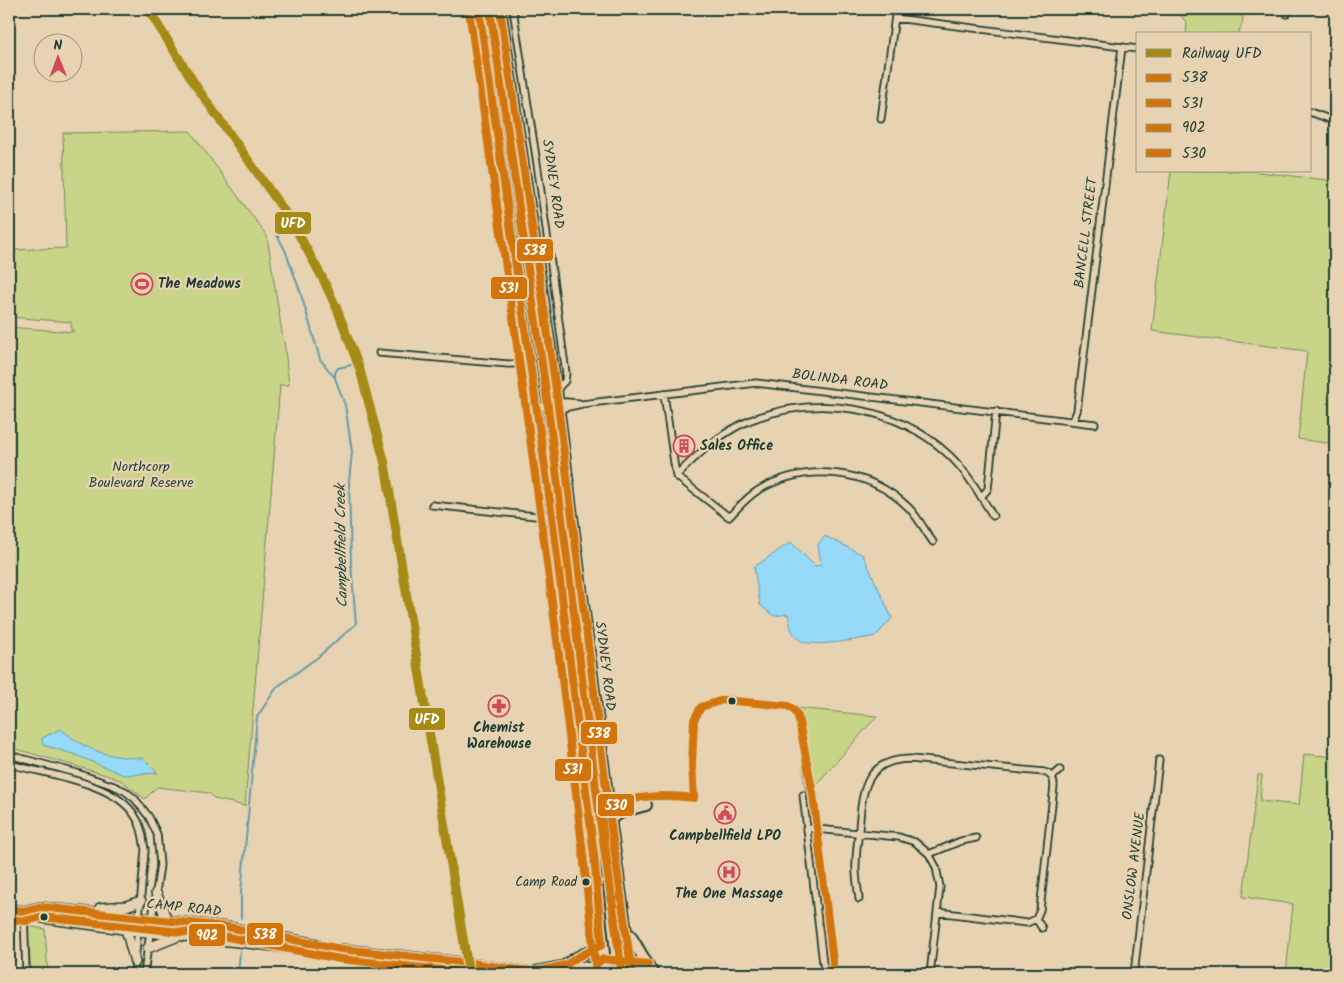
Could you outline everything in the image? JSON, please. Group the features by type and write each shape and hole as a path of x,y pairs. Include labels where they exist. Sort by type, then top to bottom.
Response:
{"highway":[{"name":"SYDNEY ROAD","path":"500,9 556,390 610,819 632,973"},
{"path":"478,10 552,516 594,855 605,972"},
{"path":"610,819 624,811 646,805"},
{"path":"626,928 653,974"},
{"path":"566,965 602,945"}],"main road":[{"path":"156,893 167,920"},
{"path":"80,910 118,907 141,901"},
{"name":"CAMP ROAD","path":"24,911 40,907 80,910 245,929 340,949"},
{"name":"CAMP ROAD","path":"9,909 24,911 43,918 126,930 282,947 340,949 470,963 544,974"},
{"path":"126,930 135,962"},
{"path":"148,948 178,936"},
{"name":"CAMP ROAD","path":"534,972 566,965 605,972 647,974"}],"street":[{"name":"SYDNEY ROAD","path":"513,9 566,373 565,381 556,390"},
{"path":"881,119 896,9"},
{"path":"895,18 1066,38 1136,49"},
{"name":"BANCELL STREET","path":"1073,421 1077,410 1122,47"},
{"path":"1312,113 1335,121"},
{"path":"528,196 541,194"},
{"path":"380,353 508,364 530,364"},
{"name":"BOLINDA ROAD","path":"536,406 582,404 756,383 1095,424"},
{"path":"664,394 676,476 729,517 748,498 774,483 804,474 833,473 852,476 870,482 894,495 910,509 933,542"},
{"path":"676,476 704,449 728,432 751,420 793,409 821,406 857,408 907,425 932,441 950,456 971,480 993,516"},
{"path":"981,497 988,489 996,411"},
{"path":"432,505 536,516 573,515"},
{"path":"9,755 98,780 126,791 149,817 157,834 160,865 144,974"},
{"path":"859,899 856,866 862,795 868,780 881,766 894,760 911,759 1044,772 1052,777 1054,786 1040,910 1036,919 1028,923 937,912"},
{"name":"ONSLOW AVENUE","path":"1134,974 1159,760"},
{"path":"9,764 85,784 105,792 124,802 135,816 143,835 144,862 134,974"},
{"path":"1052,777 1060,770"},
{"path":"803,795 823,964 826,974"},
{"path":"806,828 903,838 915,842 929,854 939,877 930,974"},
{"path":"929,854 961,841 976,838"},
{"path":"24,911 26,974"},
{"path":"1036,919 1042,928"},
{"path":"822,974 823,964"}],"green space":[{"path":"1175,9 1244,9 1239,32 1186,32 1187,23"},
{"name":"Northcorp Boulevard Reserve","path":"190,131 267,236 284,340 289,385 280,385 245,806 215,799 209,793 157,787 145,799 122,781 9,747 9,327 73,332 74,330 71,330 71,322 9,317 9,250 66,248 63,133"},
{"path":"1171,172 1258,172 1335,181 1335,441 1326,443 1298,439 1307,351 1152,331"},
{"path":"796,708 877,716 806,796"},
{"path":"1304,754 1335,757 1335,974 1286,974 1293,904 1243,897 1258,775 1262,775 1260,801 1299,805"},
{"path":"27,926 45,929 48,974 31,974"}],"water":[{"path":"825,536 863,555 892,618 876,636 837,642 808,643 801,641 795,636 791,629 788,614 774,616 760,605 754,567 791,542 815,566 821,565 818,544"},
{"path":"61,729 70,737 99,752 120,757 143,758 158,773 124,775 73,754 43,745 42,738"}],"waterway":[{"name":"Campbellfield Creek","path":"241,918 241,893 257,717 277,687 318,657 356,624 351,563 349,481 352,452 345,405 335,378 320,359 300,291 285,250 276,233"},
{"path":"335,378 338,368 351,365"},
{"name":"Campbellfield Creek","path":"238,974 240,951"}],"rail line":[{"name":"UFD","path":"148,9 198,89 292,222 337,309 360,370 385,464 469,974"}],"transit line":[{"name":"538","path":"9,909 24,911 40,907 228,927 341,949 534,972 566,965 602,945 594,855 552,516 479,9"},
{"name":"538","path":"500,9 556,390 610,819 632,974"},
{"name":"531","path":"469,10 521,371 569,733 596,974"},
{"name":"531","path":"490,10 546,391 600,820 622,974"},
{"name":"530","path":"622,974 601,816 613,806 643,797 673,796 694,798 692,765 694,720 701,707 723,700 788,706 798,716 813,794 833,962 832,974"},
{"name":"902","path":"9,919 25,921 41,917 227,937 340,959 478,974"},
{"name":"530","path":"596,974 596,964 603,959 648,964"}],"place":[{"name":"The Meadows","path":"142,284"},
{"name":"Sales Office","path":"684,446"},
{"name":"Chemist Warehouse","path":"499,706"},
{"name":"Campbellfield LPO","path":"725,813"},
{"name":"The One Massage","path":"729,872"},
{"name":"Camp Road","path":"586,882"}]}
